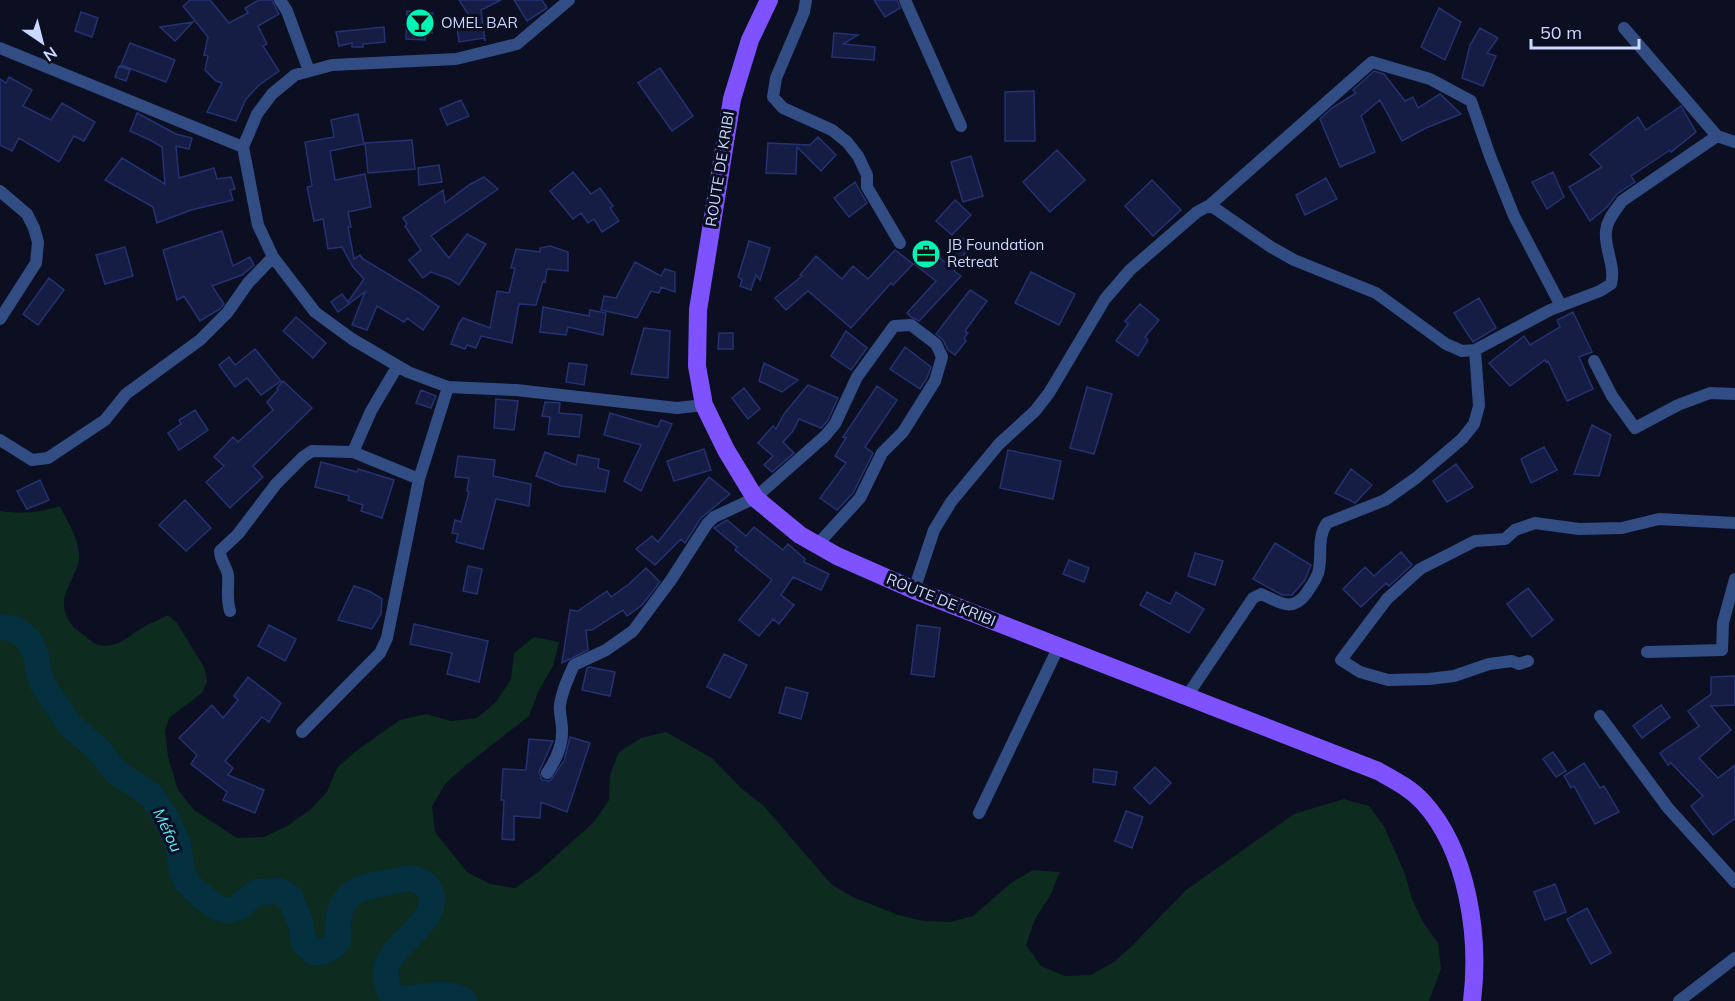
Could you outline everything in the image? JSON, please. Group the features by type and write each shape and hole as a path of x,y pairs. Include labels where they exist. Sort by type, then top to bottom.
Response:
{"main road":[{"name":"ROUTE DE KRIBI","path":"769,0 750,40 732,99 698,310 697,366 704,405 726,450 755,498 800,535 817,545 914,590 1378,771 1403,784 1422,801 1439,823 1453,850 1465,889 1474,940 1472,1001"}],"street":[{"path":"280,0 287,11 309,71"},
{"path":"568,0 518,44 456,59 332,65 295,75 272,94 257,114 243,147 258,225 273,257 315,312 352,339 397,367 448,387 516,390 678,408 704,405"},
{"path":"806,0 804,12 776,78 773,97 783,108 832,130 847,142 858,156 867,175 867,187 900,243"},
{"path":"904,0 961,126"},
{"path":"1624,28 1717,136 1735,142"},
{"path":"0,48 243,147"},
{"path":"914,590 934,530 951,502 999,444 1035,411 1049,393 1105,299 1131,270 1197,212 1210,205 1372,62 1430,79 1471,101 1514,216 1561,306"},
{"path":"1210,205 1294,260 1376,293 1446,344 1462,351 1475,350 1561,306 1600,291 1611,284 1614,276 1606,231 1611,216 1622,201 1717,136"},
{"path":"0,190 27,214 38,242 36,263 0,319"},
{"path":"0,440 32,460 48,458 105,420 126,394 200,340 227,313 248,283 273,257"},
{"path":"547,773 556,760 561,746 562,730 559,708 564,686 574,665 606,650 633,630 671,580 707,524 724,511 755,498 825,436 834,424 857,377 894,326 911,325 936,344 942,357 935,381 903,432 882,453 860,498 817,545"},
{"path":"1187,696 1253,598 1261,594 1294,606 1314,584 1319,570 1322,530 1327,523 1385,500 1416,478 1462,439 1474,424 1479,406 1475,350"},
{"path":"1594,361 1612,396 1635,428 1678,405 1710,393 1735,394"},
{"path":"352,452 370,411 397,367"},
{"path":"302,732 380,652 387,638 419,479 448,387"},
{"path":"230,611 226,588 228,573 220,559 220,551 238,534 276,484 303,457 312,451 352,452 419,479"},
{"path":"1528,661 1519,664 1512,661 1489,664 1454,676 1388,680 1360,672 1341,660 1387,599 1420,569 1475,541 1504,539 1515,530 1535,523 1579,529 1622,528 1659,519 1735,523"},
{"path":"1647,652 1722,650 1723,623 1735,579"},
{"path":"979,813 1059,646"},
{"path":"1600,716 1668,808 1735,882"},
{"path":"1679,1001 1735,958"}],"green space":[{"path":"60,506 74,535 79,553 77,567 64,599 67,618 72,625 94,643 110,646 168,615 177,623 204,667 207,681 202,693 169,718 165,731 168,756 178,790 194,810 237,838 264,837 287,826 310,810 327,792 337,768 356,751 400,720 426,714 451,721 477,718 496,702 511,679 514,653 534,637 559,642 553,666 539,690 529,716 446,783 432,806 435,832 467,872 490,884 515,888 537,873 594,822 609,800 610,775 619,752 641,738 666,732 712,758 742,789 763,805 831,884 853,897 898,915 923,921 949,922 973,916 1011,883 1033,870 1060,872 1050,896 1035,919 1026,945 1041,966 1065,976 1091,975 1114,962 1186,890 1294,814 1344,799 1369,806 1384,826 1405,874 1412,899 1423,922 1438,943 1441,969 1429,1001 0,1001 0,511 30,512"}],"building":[{"path":"190,0 210,0 229,23 248,13 245,8 259,0 272,0 279,14 258,26 267,44 263,46 279,71 259,85 246,99 236,121 207,112 222,83 216,81 205,70 208,56 204,55 208,37 183,6"},
{"path":"459,0 501,0 481,10 485,41 484,38 459,42 456,19 470,17"},
{"path":"514,0 542,0 547,8 527,21"},
{"path":"874,0 897,0 900,8 885,17"},
{"path":"1439,8 1461,22 1445,60 1421,47"},
{"name":"OMEL BAR","path":"407,11 433,13 432,33 425,33 425,40 406,39"},
{"path":"81,12 98,18 92,37 75,31"},
{"path":"193,22 175,41 160,27"},
{"path":"384,27 385,42 363,44 363,47 352,47 352,43 339,46 336,32"},
{"path":"1480,28 1498,38 1487,53 1496,56 1483,86 1462,78 1470,45"},
{"path":"834,33 858,35 843,44 875,47 874,60 832,57"},
{"path":"130,43 175,60 166,82 121,65"},
{"path":"119,66 130,70 126,81 115,77"},
{"path":"660,68 693,116 672,131 638,83"},
{"path":"1374,71 1384,74 1405,101 1413,97 1418,108 1440,94 1461,114 1426,128 1402,141 1380,100 1361,116 1375,152 1340,167 1320,119 1332,108 1356,93 1353,90"},
{"path":"9,77 32,90 23,106 51,120 62,103 95,122 84,141 74,136 59,162 19,138 12,151 0,145 0,79 6,83"},
{"path":"1034,91 1035,141 1005,141 1005,92"},
{"path":"461,100 469,116 447,125 440,109"},
{"path":"1681,106 1696,132 1671,152 1670,150 1631,176 1635,182 1617,194 1607,207 1590,221 1569,187 1602,167 1590,154 1638,117 1646,130"},
{"path":"137,113 176,134 192,138 189,149 176,146 179,178 214,168 217,179 231,177 235,189 230,190 233,200 191,210 157,223 153,207 105,180 122,158 165,184 162,147 130,131"},
{"path":"358,114 364,144 330,151 335,180 365,174 371,207 348,212 351,227 348,227 354,259 360,255 439,307 423,330 407,318 404,322 377,306 367,330 352,325 365,292 338,312 331,302 342,294 348,302 364,279 353,267 342,247 328,249 323,219 314,221 307,187 312,186 305,142 334,137 331,120"},
{"path":"818,137 836,155 821,171 797,147 796,174 766,173 768,143 810,145"},
{"path":"412,140 415,169 368,173 365,143"},
{"path":"1057,150 1085,180 1050,212 1023,182"},
{"path":"971,156 983,196 963,202 951,162"},
{"path":"439,165 442,182 419,185 418,168"},
{"path":"573,172 591,194 600,188 613,206 610,208 619,221 602,232 594,219 588,223 581,213 573,219 550,191"},
{"path":"1553,172 1564,197 1547,209 1532,182"},
{"path":"484,177 498,189 431,236 449,258 467,234 486,244 459,285 431,272 423,278 409,260 421,250 405,226 407,224 403,218 443,190 445,203"},
{"path":"1326,178 1337,199 1305,215 1296,195"},
{"path":"1152,180 1181,210 1153,236 1125,206"},
{"path":"855,182 867,203 849,217 834,198"},
{"path":"955,200 971,215 952,235 936,221"},
{"path":"222,231 233,266 250,257 254,265 242,275 212,286 224,304 200,321 184,296 177,300 163,250"},
{"path":"960,237 971,243 954,271 961,276 919,321 911,317 907,313 936,281 914,264 927,248 945,262"},
{"path":"749,241 770,248 760,280 756,275 751,290 740,286 742,280 738,277"},
{"path":"550,246 568,252 568,271 547,269 545,282 543,281 536,305 519,304 512,343 481,336 476,348 467,345 465,349 451,344 463,318 490,328 497,291 509,293 515,268 511,268 516,249 540,252 540,248"},
{"path":"125,247 133,276 105,284 96,255"},
{"path":"895,250 913,264 893,285 891,283 851,328 808,291 786,310 775,298 802,276 800,275 816,256 842,279 853,266 868,279"},
{"path":"635,262 661,276 665,269 675,272 675,292 661,287 659,293 651,291 637,318 601,310 604,296 616,298"},
{"path":"1031,272 1075,294 1059,325 1015,303"},
{"path":"49,278 64,290 38,325 23,314"},
{"path":"970,290 987,301 965,331 968,333 964,338 966,341 955,355 948,350 943,340 936,334"},
{"path":"1479,298 1496,328 1473,342 1454,313"},
{"path":"1140,304 1159,320 1145,337 1148,340 1138,356 1116,341 1128,324 1125,321"},
{"path":"543,307 589,316 590,310 606,313 603,335 568,327 566,335 540,332"},
{"path":"1573,312 1592,352 1579,357 1593,389 1567,401 1548,361 1545,360 1510,386 1489,363 1524,336 1530,345 1560,327 1557,320"},
{"path":"296,317 326,343 313,358 283,331"},
{"path":"644,328 670,331 668,378 631,374"},
{"path":"846,331 867,348 851,370 831,356"},
{"path":"719,333 733,333 733,349 718,349"},
{"path":"905,347 931,367 920,389 890,369"},
{"path":"255,349 281,381 261,395 247,378 235,387 219,365 229,357 235,365"},
{"path":"569,363 587,365 584,385 566,382"},
{"path":"764,363 798,380 782,392 759,381"},
{"path":"283,381 312,408 253,466 263,477 230,508 206,482 224,466 214,457 233,437 238,442 273,410 267,402"},
{"path":"808,385 838,398 828,420 821,428 799,419 793,431 783,442 794,453 772,472 764,465 773,456 758,443 773,426 776,429 784,414"},
{"path":"877,386 897,400 865,447 873,453 853,493 837,510 820,498 846,463 835,456 846,438 843,437"},
{"path":"1087,387 1112,394 1094,454 1070,448"},
{"path":"744,388 760,409 748,419 732,398"},
{"path":"421,390 436,396 431,408 416,403"},
{"path":"496,399 518,401 514,430 494,428"},
{"path":"545,402 560,403 559,413 582,415 579,437 548,434 550,417 542,416"},
{"path":"195,410 208,430 179,450 168,433 181,424 179,420"},
{"path":"610,413 658,427 661,420 672,424 641,491 624,481 641,445 604,435"},
{"path":"1592,425 1611,435 1599,476 1574,474"},
{"path":"1544,447 1557,470 1531,483 1521,459"},
{"path":"704,449 711,470 674,481 667,461"},
{"path":"1008,450 1061,461 1053,499 1000,488"},
{"path":"545,452 576,465 578,455 599,459 598,468 609,471 605,492 561,486 536,476"},
{"path":"458,456 495,460 493,476 531,484 529,506 496,499 483,549 456,542 458,534 452,533 455,520 461,522 469,492 467,491 469,478 455,477"},
{"path":"321,462 357,472 358,469 394,480 382,518 361,511 363,505 348,500 349,496 315,487"},
{"path":"1456,464 1473,487 1447,502 1433,481"},
{"path":"1351,469 1372,485 1355,503 1335,493"},
{"path":"709,477 730,494 701,518 685,543 681,539 655,565 636,549 652,536 658,542"},
{"path":"40,480 49,500 27,509 17,491"},
{"path":"185,500 211,528 186,551 159,525"},
{"path":"727,520 746,536 754,527 783,550 788,544 805,559 804,562 829,574 821,590 793,577 781,595 794,605 779,624 773,619 759,636 739,620 772,580 735,550 737,547 714,528"},
{"path":"1275,543 1311,565 1305,580 1292,595 1282,595 1253,579"},
{"path":"1401,552 1412,565 1389,586 1386,583 1361,607 1343,589 1365,567 1374,576"},
{"path":"1195,553 1223,561 1215,585 1188,576"},
{"path":"1069,560 1089,568 1084,582 1063,574"},
{"path":"468,566 482,569 477,594 463,591"},
{"path":"646,568 660,582 642,605 627,616 623,610 592,630 586,630 588,650 562,663 570,610 578,611 607,591 611,597"},
{"path":"354,586 382,599 381,614 372,629 338,620"},
{"path":"1528,588 1553,620 1532,637 1507,604"},
{"path":"1147,592 1170,604 1176,592 1204,609 1189,633 1140,605"},
{"path":"414,624 488,641 479,682 447,674 452,653 410,644"},
{"path":"269,625 296,639 285,661 258,646"},
{"path":"917,625 940,628 934,677 911,674"},
{"path":"724,654 747,665 730,698 707,687"},
{"path":"589,667 615,672 610,696 582,690"},
{"path":"1735,676 1735,705 1711,706 1731,730 1699,758 1718,778 1735,765 1735,818 1713,835 1691,806 1703,796 1671,763 1668,765 1660,753 1699,726 1688,711 1711,694 1711,677"},
{"path":"248,677 281,703 269,722 262,717 225,761 233,768 228,775 264,790 255,813 223,800 227,792 191,764 197,755 179,738 212,705 223,718 238,700 234,696"},
{"path":"786,687 808,693 801,719 779,713"},
{"path":"1661,705 1670,717 1642,738 1633,726"},
{"path":"570,737 590,743 567,812 541,802 540,818 514,816 514,840 502,839 503,769 526,770 529,739 553,741 539,772 542,780 550,781 564,761"},
{"path":"1553,752 1566,771 1556,777 1543,759"},
{"path":"1584,763 1600,788 1604,786 1619,812 1595,824 1574,786 1571,788 1564,776"},
{"path":"1155,767 1171,783 1150,804 1134,788"},
{"path":"1094,769 1117,772 1115,785 1093,782"},
{"path":"1126,811 1143,817 1132,848 1115,841"},
{"path":"1555,884 1566,912 1545,920 1534,892"},
{"path":"1587,908 1611,953 1591,964 1567,919"}],"waterway":[{"name":"Méfou","path":"0,627 15,629 29,640 36,655 41,682 70,725 98,749 116,772 151,795 165,816 178,844 186,881 198,893 216,907 228,911 237,908 257,892 279,891 290,897 300,922 304,943 314,952 321,952 328,950 338,941 341,909 355,892 366,887 409,878 418,880 429,889 432,899 431,909 419,927 390,959 386,969 389,989 394,998 447,995 464,1001"}],"place":[{"name":"OMEL BAR","path":"420,23"},
{"name":"JB Foundation Retreat","path":"926,254"}]}
